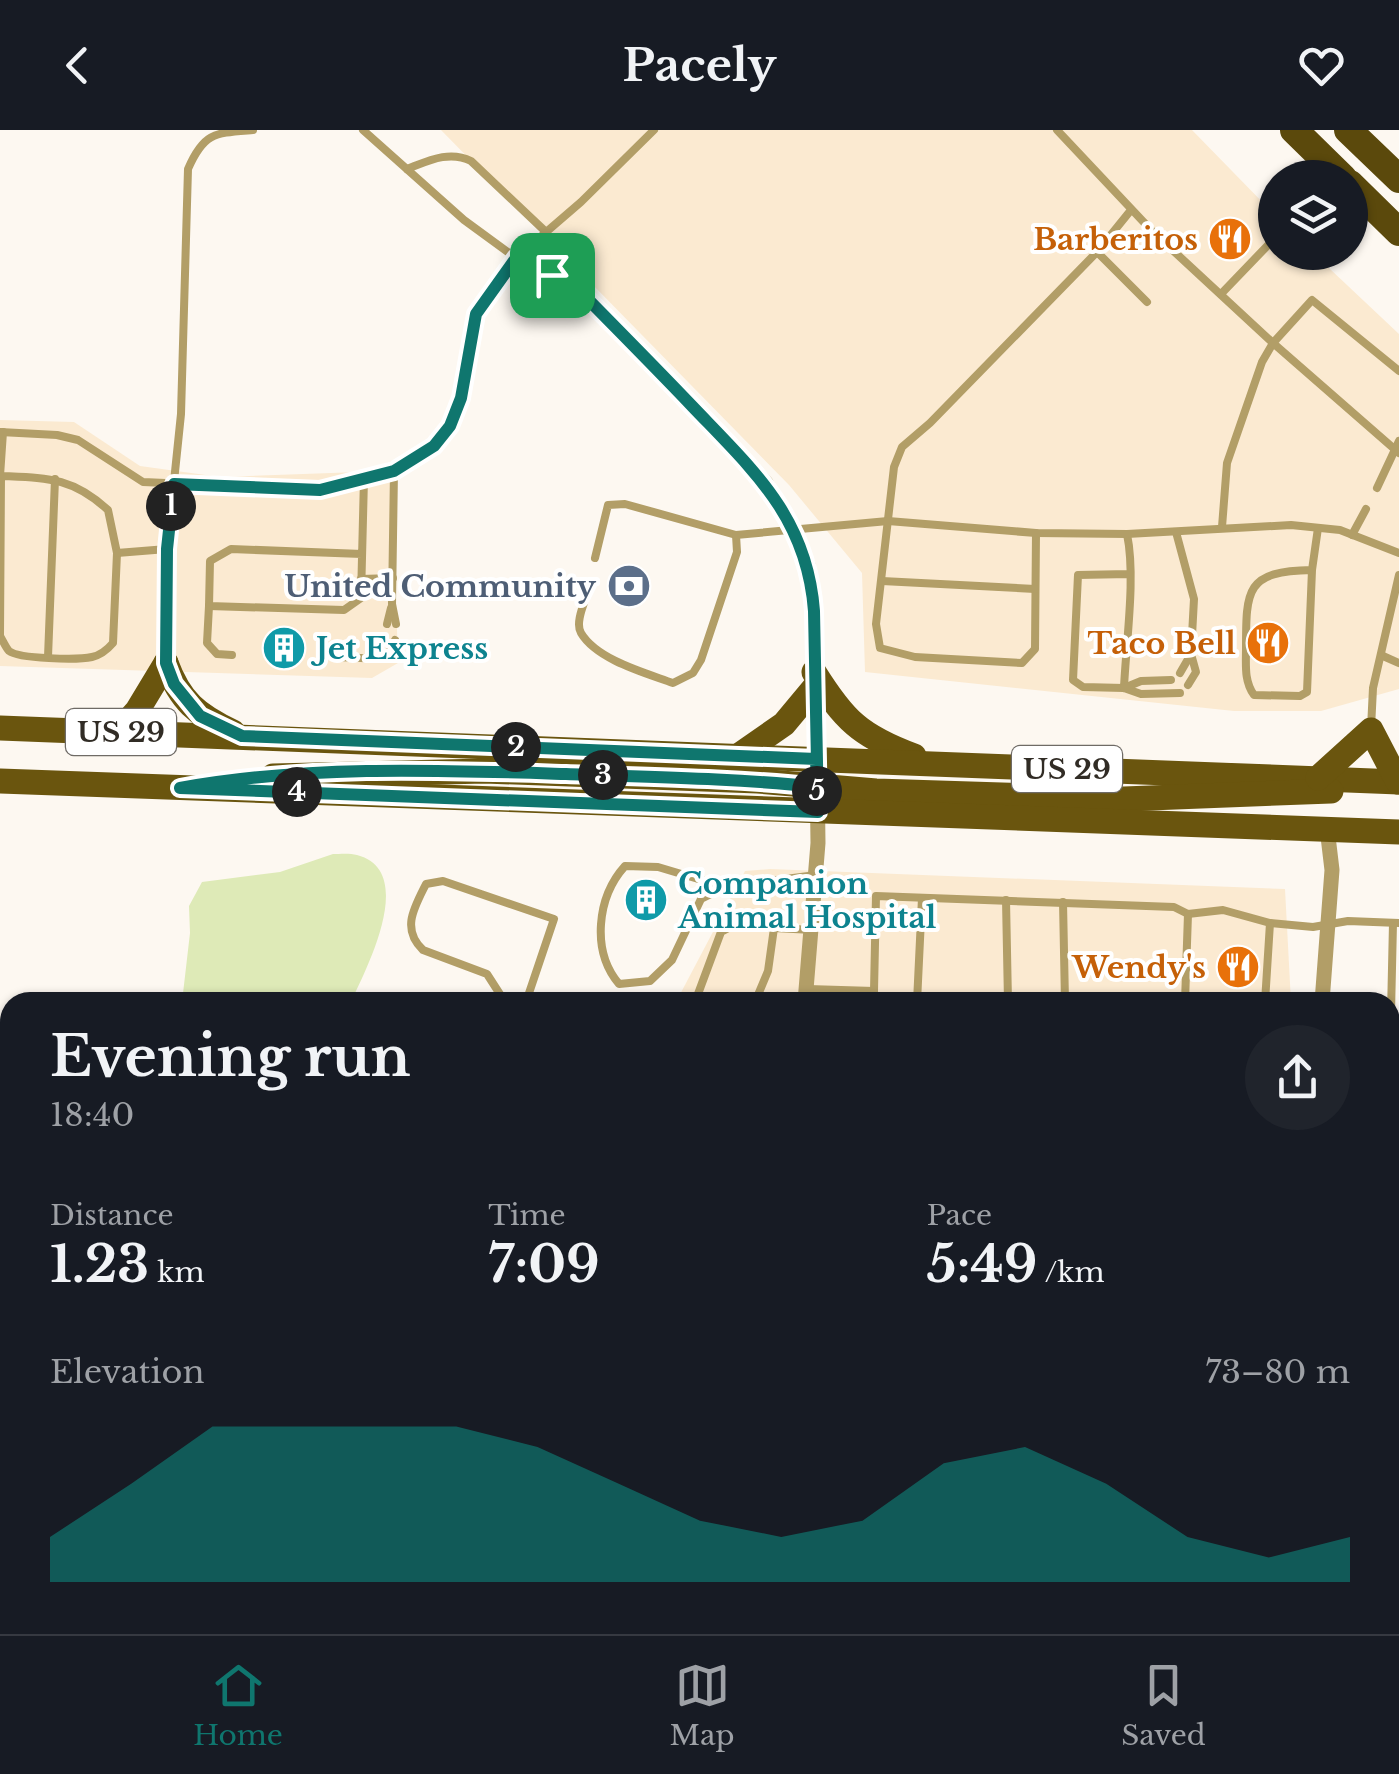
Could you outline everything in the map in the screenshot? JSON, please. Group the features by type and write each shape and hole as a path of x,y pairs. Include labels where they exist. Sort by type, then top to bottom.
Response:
{"highway":[{"path":"1294,130 1325,160"},
{"path":"1351,132 1399,179"},
{"path":"1368,202 1399,232"}],"main road":[{"path":"118,732 138,711 166,663"},
{"path":"166,663 174,684 200,716 242,736"},
{"path":"738,756 784,724 814,680 860,731 932,764"},
{"name":"US 29","path":"0,728 1399,782"},
{"path":"1318,778 1370,730 1399,782"},
{"name":"US 29","path":"0,780 180,788 817,799 1399,832"},
{"path":"817,799 1322,794 1370,780"},
{"path":"1327,828 1360,816 1399,814"}],"street":[{"path":"516,258 574,285 766,483 808,565 812,587 817,799 807,992"},
{"path":"1323,992 1332,870 1327,828"}],"lane":[{"path":"166,663 167,549 180,414 188,169 198,147 214,133 252,130"},
{"path":"363,130 464,220 516,258"},
{"path":"0,476 71,483 108,510 116,553 113,643 104,653 90,658 16,654 7,650 0,636 0,476 1,432 78,440 143,482 320,490 394,471 434,446 450,426 461,398 476,314 516,258 581,202 654,130"},
{"path":"1057,130 1131,210 1397,452"},
{"path":"407,170 437,158 460,156 471,161 546,232"},
{"path":"1036,534 1034,649 1022,662 915,657 880,648 876,624 894,467 902,447 1097,252 1131,210"},
{"path":"1097,252 1147,302"},
{"path":"1221,294 1258,255"},
{"path":"1222,527 1228,463 1262,362 1273,343 1312,300 1399,371"},
{"path":"1377,488 1399,441"},
{"path":"391,624 394,471"},
{"path":"209,606 344,610 360,598 364,478"},
{"path":"48,657 56,479"},
{"path":"595,558 608,505 625,504 736,535 888,521 1036,534 1127,534 1291,525 1352,535 1399,553"},
{"path":"1352,535 1366,508"},
{"path":"1312,570 1280,571 1260,580 1246,602 1246,680 1254,695 1300,696 1307,692 1312,570 1318,528"},
{"path":"1176,532 1194,599 1191,654 1196,672 1188,685"},
{"path":"1124,688 1127,534"},
{"path":"587,594 579,624 581,634 615,663 673,683 693,672 701,660 736,552 736,535"},
{"path":"232,655 217,654 207,643 210,561 231,548 362,554"},
{"path":"116,553 167,549"},
{"path":"1129,574 1078,575 1073,680 1083,686 1124,688 1141,694 1180,692"},
{"path":"1370,730 1373,688 1399,575"},
{"path":"361,580 393,578"},
{"path":"882,580 1035,589"},
{"path":"336,657 385,659 391,640"},
{"path":"1180,673 1191,654"},
{"path":"1382,656 1399,663"},
{"path":"1124,688 1141,681 1171,680"},
{"path":"725,887 658,867 625,866 610,882 600,931 606,968 620,984 650,981 672,960 701,898 725,887 816,876"},
{"path":"499,992 487,974 423,950 416,943 409,932 412,911 426,884 443,881 554,919 529,992"},
{"path":"861,992 874,991 876,896 1174,907 1188,914 1223,910 1270,922 1313,927 1330,923 1396,923 1392,992"},
{"path":"918,992 922,898"},
{"path":"1006,900 1008,992"},
{"path":"1064,902 1065,992"},
{"path":"1186,992 1188,914"},
{"path":"1266,992 1270,922"},
{"path":"699,992 721,932 734,926 812,930"},
{"path":"759,992 768,971 774,928"}],"shaded area":[{"path":"441,130 1192,130 1258,198 1258,270 1331,270 1399,334 1399,689 1321,711 1234,711 865,672 862,573 789,485"},
{"path":"0,420 74,422 140,466 220,477 359,472 392,461 398,663 372,678 0,666"},
{"path":"745,871 1285,889 1290,992 681,992"}],"green space":[{"path":"333,854 357,855 375,865 384,880 386,900 376,945 356,992 183,992 189,906 202,882 280,872"}],"place":[{"name":"Barberitos","path":"1230,239"},
{"name":"United Community","path":"629,586"},
{"name":"Taco Bell","path":"1268,643"},
{"name":"Jet Express","path":"284,648"},
{"name":"Companion Animal Hospital","path":"646,900"},
{"name":"Wendy's","path":"1238,967"}],"route":[{"path":"516,258 552,275 574,285 766,483 802,550 814,611 818,812 180,788 242,776 408,771 758,781 817,787 816,759 242,736 200,716 174,684 166,663 167,549 174,484 320,490 394,471 434,446 450,426 461,398 476,314 516,258"}]}
